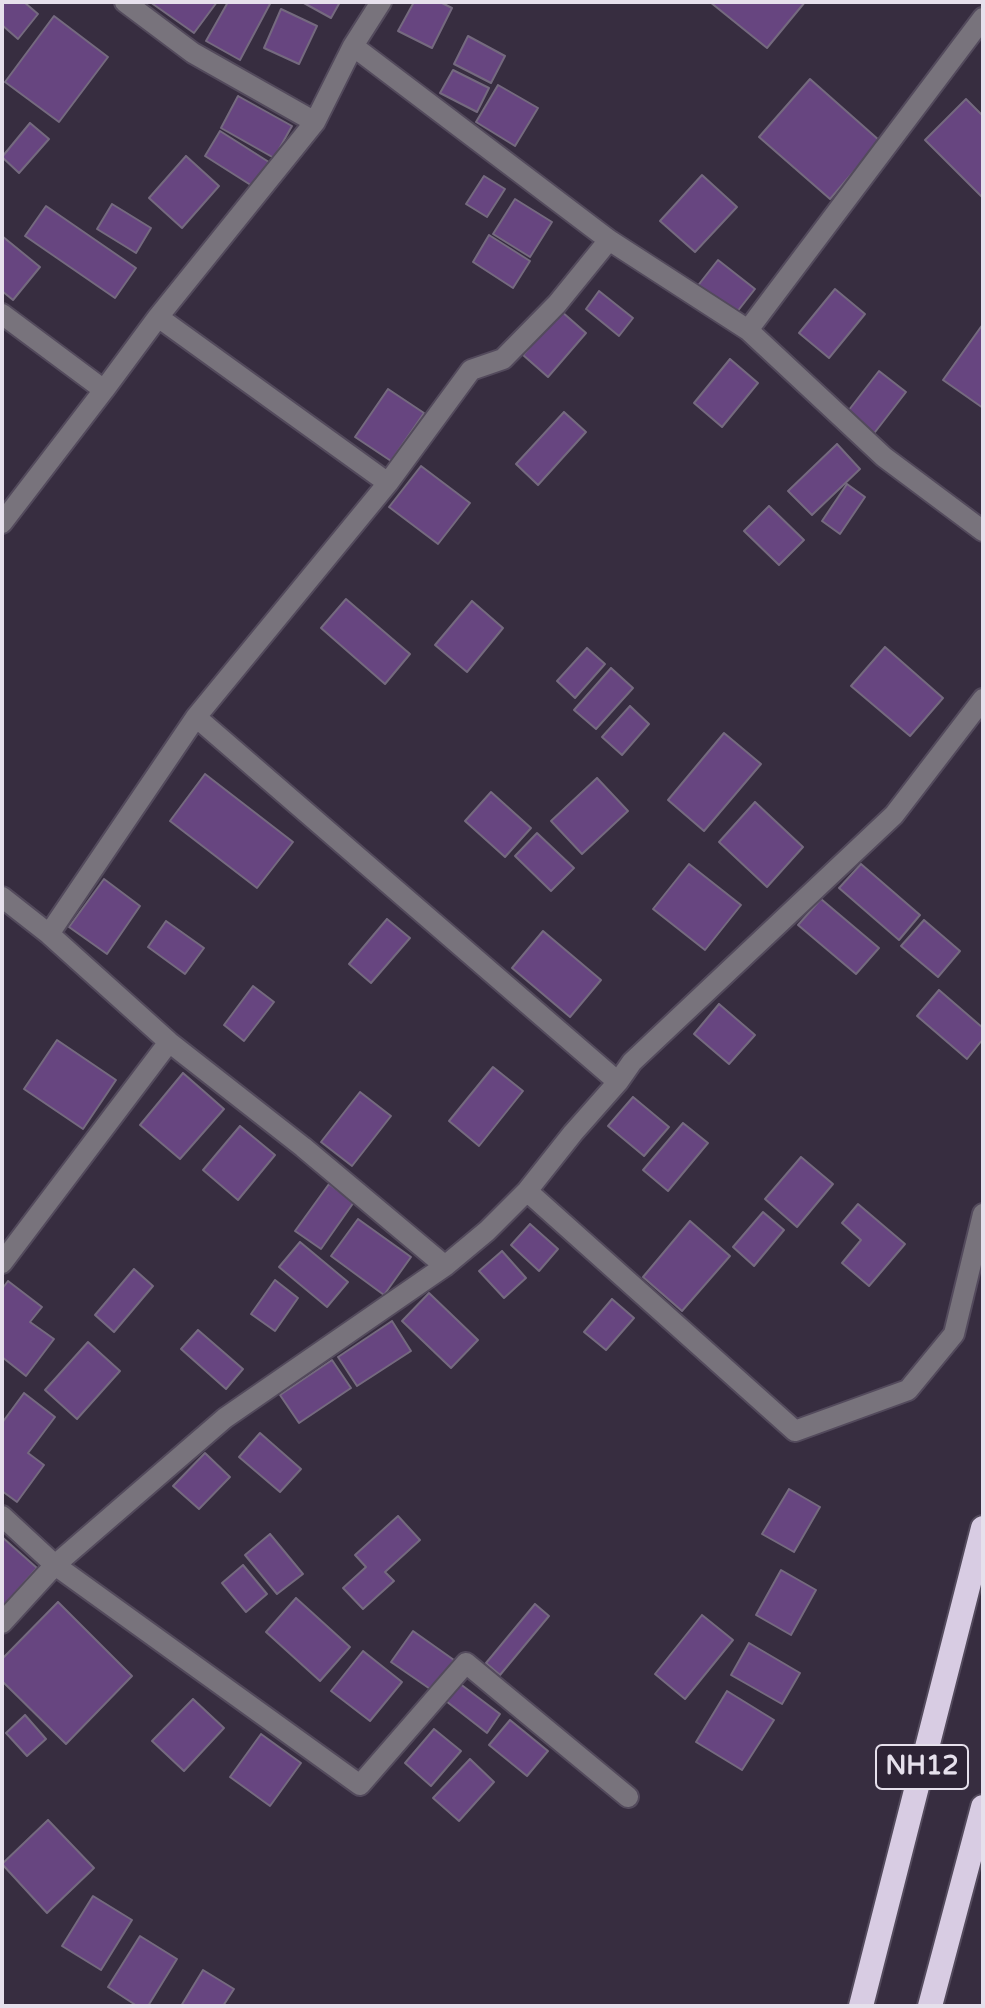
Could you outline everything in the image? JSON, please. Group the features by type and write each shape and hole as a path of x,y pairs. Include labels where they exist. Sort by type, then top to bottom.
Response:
{"highway":[{"name":"NH12","path":"861,2006 983,1528"},
{"name":"NH12","path":"930,2006 983,1807"}],"street":[{"path":"125,2 193,53 315,122"},
{"path":"2,523 158,317 315,122 353,46 381,2"},
{"path":"748,330 983,18"},
{"path":"353,46 609,240 748,330 884,457 983,531"},
{"path":"49,934 196,717 388,483 471,370 503,359 557,304 609,240"},
{"path":"2,314 104,390"},
{"path":"158,317 388,483"},
{"path":"2,1623 55,1565 225,1418 445,1266 487,1231 527,1191 632,1062 894,815 983,699"},
{"path":"196,717 618,1082"},
{"path":"2,897 49,934 169,1042 303,1147 445,1266"},
{"path":"2,1263 169,1042"},
{"path":"527,1191 795,1431 908,1390 954,1334 983,1214"},
{"path":"2,1516 55,1565 360,1785 466,1663 628,1797"}],"building":[{"path":"2,2 24,2 38,14 18,39 2,25"},
{"path":"150,2 217,2 194,33"},
{"path":"228,2 271,2 240,60 206,41"},
{"path":"302,2 340,2 331,18"},
{"path":"414,2 440,2 452,8 432,48 398,31"},
{"path":"710,2 805,2 767,48"},
{"path":"281,9 317,26 299,64 264,48"},
{"path":"54,16 108,57 59,122 5,82"},
{"path":"468,36 505,56 491,83 454,64"},
{"path":"453,70 489,88 477,112 440,93"},
{"path":"810,79 880,141 830,199 759,137"},
{"path":"498,85 538,108 515,146 476,122"},
{"path":"238,96 292,126 274,158 221,128"},
{"path":"966,99 983,116 983,198 925,140"},
{"path":"30,123 49,139 19,173 2,157"},
{"path":"220,131 272,164 257,189 205,156"},
{"path":"186,156 219,186 182,228 149,198"},
{"path":"702,175 737,207 695,252 660,221"},
{"path":"484,176 505,189 487,217 466,204"},
{"path":"515,199 552,222 530,257 493,234"},
{"path":"112,204 151,228 136,253 97,229"},
{"path":"46,206 136,268 115,298 25,236"},
{"path":"489,235 530,261 513,288 473,262"},
{"path":"2,236 40,267 13,300 2,291"},
{"path":"718,260 755,289 733,317 696,288"},
{"path":"835,289 865,314 829,358 799,333"},
{"path":"599,291 633,318 619,336 586,309"},
{"path":"561,311 586,333 548,377 523,355"},
{"path":"983,324 983,408 943,380"},
{"path":"730,359 758,383 722,427 694,403"},
{"path":"879,371 906,392 872,436 845,415"},
{"path":"388,389 424,413 391,461 355,437"},
{"path":"564,412 586,432 538,485 516,464"},
{"path":"837,444 860,469 812,515 788,491"},
{"path":"421,466 470,503 438,544 389,507"},
{"path":"847,484 865,497 840,534 822,521"},
{"path":"769,506 804,540 779,565 744,531"},
{"path":"346,599 410,654 385,684 321,628"},
{"path":"472,601 503,628 467,672 435,645"},
{"path":"885,647 943,698 910,736 851,686"},
{"path":"587,648 605,664 575,698 557,681"},
{"path":"611,668 633,688 596,729 574,710"},
{"path":"630,706 649,724 622,755 602,737"},
{"path":"724,733 761,764 704,831 668,800"},
{"path":"205,774 293,842 257,888 170,821"},
{"path":"597,778 628,811 582,854 551,821"},
{"path":"491,792 531,828 505,857 465,821"},
{"path":"755,802 803,847 767,887 719,842"},
{"path":"537,833 574,868 551,891 515,856"},
{"path":"689,864 741,905 705,950 653,909"},
{"path":"861,864 920,915 899,940 839,888"},
{"path":"104,879 140,906 107,954 69,927"},
{"path":"821,899 879,948 856,974 798,925"},
{"path":"387,919 410,938 371,983 349,964"},
{"path":"924,920 960,951 938,977 901,946"},
{"path":"166,921 204,948 185,974 148,947"},
{"path":"543,931 601,980 570,1017 512,968"},
{"path":"253,986 274,1002 244,1041 224,1025"},
{"path":"939,990 983,1028 983,1039 967,1059 917,1016"},
{"path":"719,1004 755,1035 729,1064 694,1034"},
{"path":"57,1040 116,1080 83,1129 24,1089"},
{"path":"493,1067 523,1091 479,1146 449,1121"},
{"path":"183,1073 224,1109 180,1159 140,1125"},
{"path":"360,1092 391,1116 352,1166 321,1142"},
{"path":"633,1097 669,1127 644,1156 608,1126"},
{"path":"683,1123 708,1143 668,1191 643,1170"},
{"path":"240,1126 275,1155 238,1200 203,1170"},
{"path":"801,1157 833,1184 797,1227 765,1199"},
{"path":"329,1184 354,1202 321,1249 295,1231"},
{"path":"858,1204 905,1244 869,1286 842,1263 861,1240 842,1223"},
{"path":"763,1212 784,1230 754,1266 733,1247"},
{"path":"358,1219 411,1257 384,1295 331,1256"},
{"path":"690,1221 730,1256 682,1311 643,1277"},
{"path":"530,1224 558,1249 539,1271 511,1245"},
{"path":"300,1242 348,1282 327,1307 279,1267"},
{"path":"502,1251 526,1278 504,1298 479,1271"},
{"path":"134,1269 153,1286 114,1332 95,1315"},
{"path":"275,1280 298,1298 275,1331 251,1314"},
{"path":"8,1281 42,1307 30,1322 54,1339 26,1376 2,1357 2,1289"},
{"path":"429,1293 478,1340 451,1368 402,1321"},
{"path":"612,1299 634,1318 606,1350 584,1332"},
{"path":"392,1321 411,1351 357,1386 338,1357"},
{"path":"198,1330 243,1369 226,1389 181,1349"},
{"path":"88,1342 120,1371 77,1419 45,1390"},
{"path":"332,1360 351,1388 299,1423 280,1395"},
{"path":"24,1393 55,1417 28,1453 44,1465 17,1502 2,1491 2,1423"},
{"path":"260,1433 301,1469 280,1492 239,1457"},
{"path":"205,1453 230,1477 199,1509 173,1486"},
{"path":"789,1489 820,1507 794,1552 762,1534"},
{"path":"398,1516 420,1540 385,1572 394,1581 363,1609 343,1588 366,1567 355,1555"},
{"path":"270,1534 303,1574 277,1594 245,1555"},
{"path":"2,1537 37,1568 2,1608"},
{"path":"243,1565 267,1594 246,1612 222,1583"},
{"path":"781,1570 816,1590 791,1635 756,1615"},
{"path":"296,1598 350,1647 320,1681 266,1632"},
{"path":"58,1602 132,1676 66,1744 2,1681 2,1659"},
{"path":"535,1604 549,1616 500,1675 486,1663"},
{"path":"702,1615 733,1640 685,1699 655,1674"},
{"path":"413,1631 454,1660 433,1691 391,1662"},
{"path":"749,1643 800,1673 782,1704 731,1675"},
{"path":"363,1651 402,1682 370,1721 331,1691"},
{"path":"459,1683 500,1714 487,1733 446,1701"},
{"path":"727,1691 774,1720 742,1770 696,1742"},
{"path":"193,1699 224,1728 184,1771 152,1741"},
{"path":"25,1715 46,1739 27,1756 6,1733"},
{"path":"510,1720 548,1751 527,1776 489,1745"},
{"path":"434,1729 461,1751 431,1786 405,1763"},
{"path":"261,1734 301,1763 270,1806 230,1777"},
{"path":"470,1759 494,1782 459,1821 433,1798"},
{"path":"48,1820 94,1868 47,1913 2,1864"},
{"path":"93,1896 132,1920 101,1970 62,1946"},
{"path":"140,1936 177,1959 148,2006 137,2006 108,1987"},
{"path":"203,1970 234,1989 223,2006 181,2006"}]}
